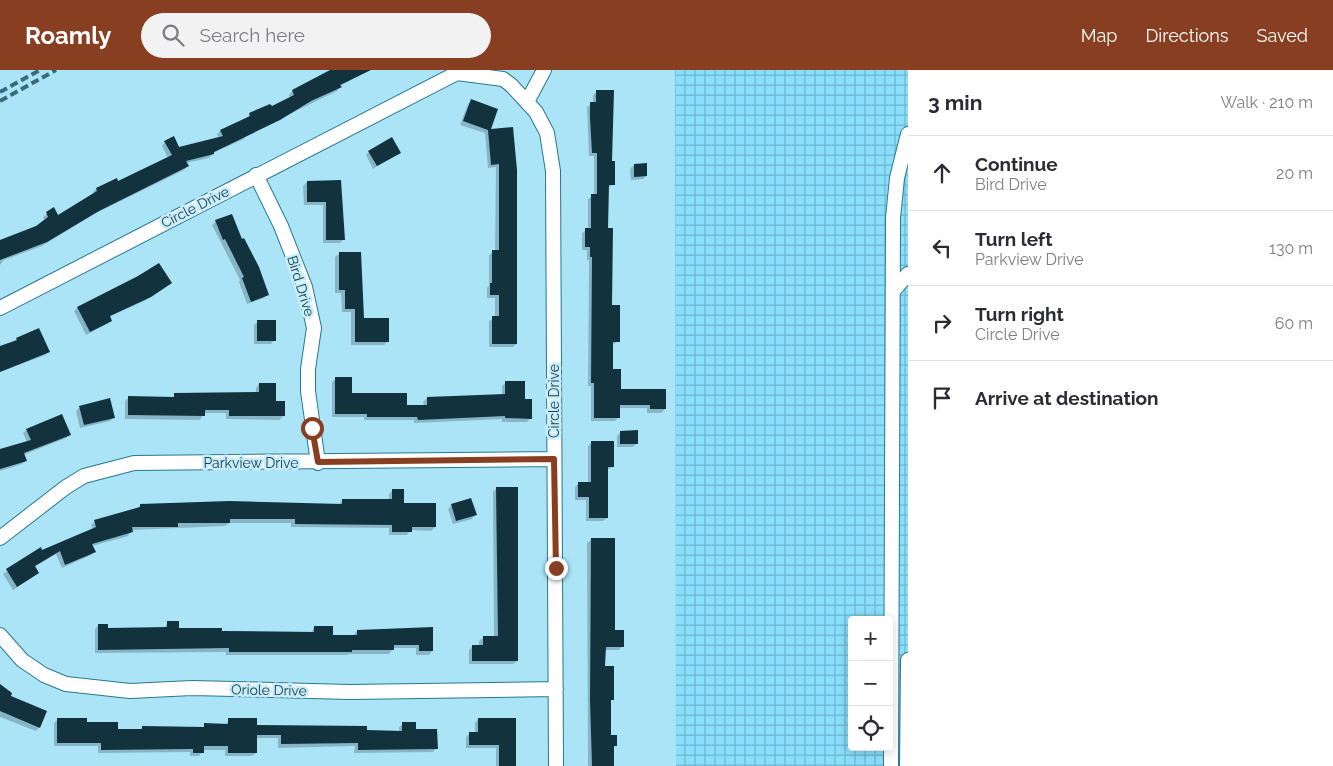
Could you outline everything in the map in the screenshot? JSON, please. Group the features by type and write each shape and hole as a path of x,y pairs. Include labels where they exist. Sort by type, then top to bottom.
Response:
{"street":[{"path":"527,102 544,70"},
{"name":"Circle Drive","path":"0,308 457,73 505,74 536,112 547,133 554,170 556,766"},
{"path":"891,766 893,218 897,178 906,152 908,134"},
{"name":"Bird Drive","path":"256,175 281,226 305,287 314,328 308,369 308,391 318,462"},
{"path":"893,291 908,274"},
{"name":"Parkview Drive","path":"0,538 66,487 84,476 104,469 134,463 554,459"},
{"name":"Oriole Drive","path":"0,635 22,660 44,675 66,684 130,691 192,688 350,692 556,689"},
{"path":"907,766 908,660"}],"shaded area":[{"path":"675,70 908,70 908,766 676,766"}],"building":[{"path":"330,70 371,70 340,85 342,87 311,101 280,120 214,152 214,154 186,161 189,166 99,211 47,242 0,260 0,240 36,226 48,217 46,212 54,207 58,215 97,191 96,188 117,178 118,181 172,155 164,141 174,136 179,147 223,136 220,130 250,116 249,113 270,104 272,106 294,95 292,90"},
{"path":"596,90 614,90 612,161 615,161 615,185 609,185 608,228 613,228 612,305 620,305 620,342 613,342 613,369 621,369 621,389 666,389 666,409 650,409 650,405 620,405 620,418 594,418 594,383 591,383 592,257 590,257 590,247 585,247 585,228 591,228 591,194 597,194 597,153 592,153 590,118 590,102 596,102"},
{"path":"471,99 498,109 491,129 513,127 517,170 517,344 492,344 492,316 499,316 499,295 490,295 490,283 492,283 492,250 499,250 499,164 491,165 488,130 463,121"},
{"path":"392,137 401,153 377,166 368,151"},
{"path":"647,163 647,176 634,177 634,164"},
{"path":"341,180 345,240 326,240 326,202 307,202 307,181"},
{"path":"232,214 242,239 244,238 259,267 269,295 251,302 242,278 244,277 225,239 223,240 215,220"},
{"path":"339,252 361,252 364,318 389,318 389,342 355,342 355,309 345,309 345,290 339,290"},
{"path":"159,263 172,283 151,297 110,316 112,321 90,332 77,307 138,276"},
{"path":"257,320 276,320 276,341 257,341"},
{"path":"39,328 50,352 0,372 0,346 17,340 16,338"},
{"path":"335,377 352,377 352,393 407,393 407,405 427,405 427,397 505,394 505,381 525,381 525,399 532,399 532,419 505,418 505,416 418,420 417,417 367,417 367,414 335,414"},
{"path":"259,383 276,383 276,401 285,401 285,416 229,416 229,410 205,410 205,416 128,415 128,396 174,397 174,393 259,392"},
{"path":"110,398 115,418 84,425 79,406"},
{"path":"62,414 71,435 24,453 27,461 0,469 0,449 31,440 26,429"},
{"path":"638,430 638,444 620,444 620,431"},
{"path":"591,441 614,441 614,467 608,467 608,518 589,518 589,497 578,497 578,482 591,482"},
{"path":"496,487 518,487 518,661 472,661 472,645 483,645 483,636 498,636"},
{"path":"392,489 404,489 404,503 436,503 436,527 412,527 412,532 392,532 392,525 295,524 295,519 230,519 230,523 178,523 178,527 132,527 133,532 92,544 96,552 65,565 60,551 35,566 39,573 17,587 6,569 41,547 42,550 96,527 94,520 140,507 140,504 230,501 342,504 342,499 392,499"},
{"path":"471,498 477,515 456,521 451,504"},
{"path":"591,538 615,538 615,630 624,630 624,647 606,647 605,666 614,666 614,700 611,700 611,735 617,735 617,746 614,746 614,766 592,766 590,700"},
{"path":"167,621 179,621 179,628 222,628 222,631 314,632 314,626 333,626 333,635 357,635 357,630 433,627 433,651 419,651 419,645 394,645 394,650 352,650 352,652 229,652 229,648 98,650 98,624 108,624 108,628 167,627"},
{"path":"0,684 12,693 11,696 47,711 40,728 0,711"},
{"path":"57,718 87,718 87,722 118,722 118,729 142,729 142,726 204,727 204,723 228,724 228,718 257,718 257,725 367,726 367,730 402,731 402,722 416,722 416,729 437,729 438,749 358,750 358,743 281,744 281,735 257,735 257,753 228,753 228,746 204,746 204,753 193,753 193,749 101,750 101,743 57,743"},
{"path":"478,718 516,718 516,766 499,766 499,745 469,745 469,732 478,732"}],"railway":[{"path":"0,92 40,70"},
{"path":"0,101 56,70"}],"route":[{"path":"312,428 318,462 554,459 556,568"}]}
